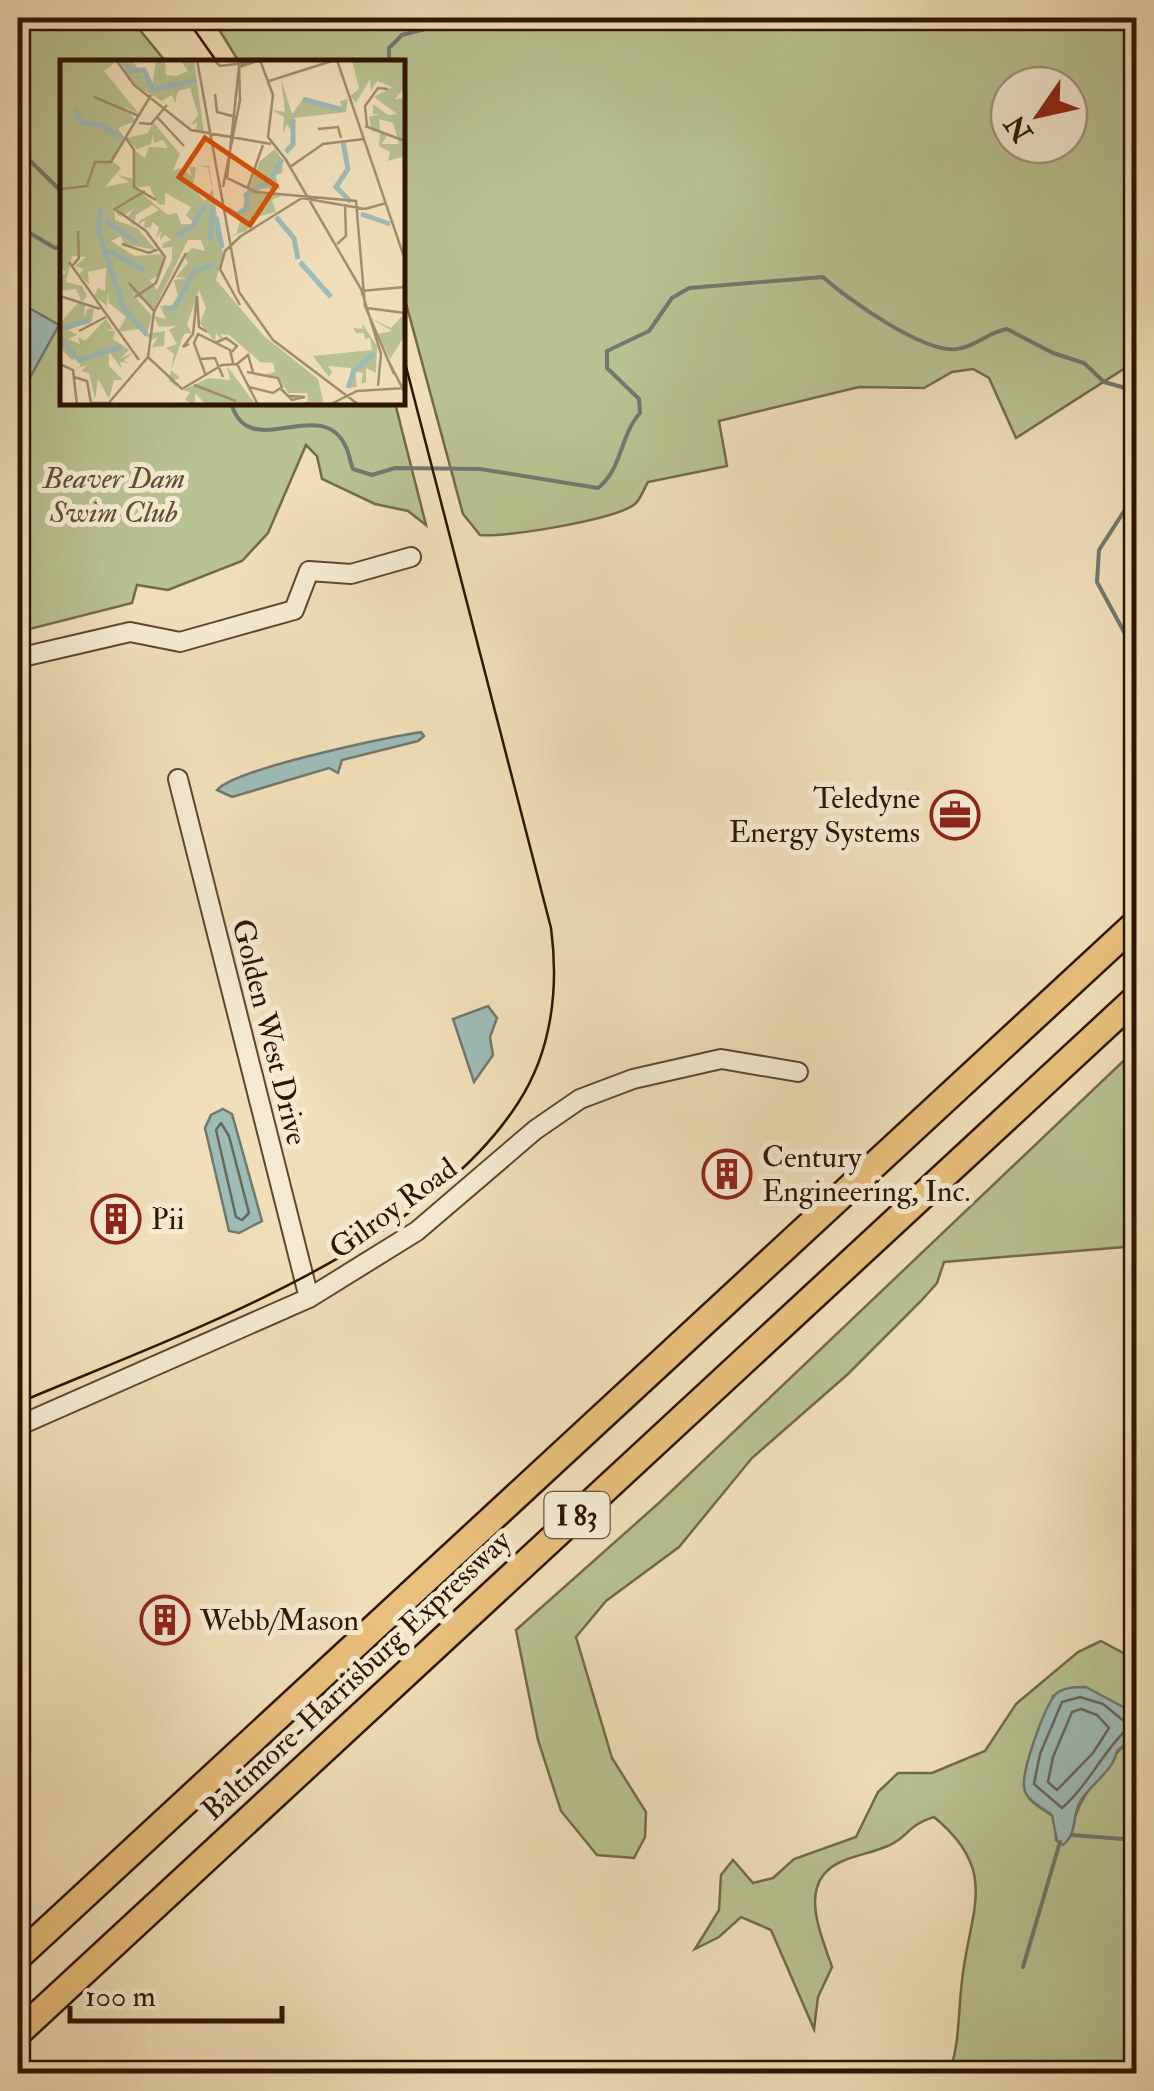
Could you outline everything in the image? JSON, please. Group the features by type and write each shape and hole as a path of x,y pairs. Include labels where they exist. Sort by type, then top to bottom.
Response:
{"highway":[{"name":"Baltimore-Harrisburg Expressway","path":"18,1957 1136,923"},
{"name":"Baltimore-Harrisburg Expressway","path":"18,2033 1136,998"}],"street":[{"path":"18,658 130,632 171,643 197,637 294,610 310,571 351,574 411,558"},
{"name":"Golden West Drive","path":"178,779 309,1298"},
{"name":"Gilroy Road","path":"18,1426 309,1298 417,1231 535,1130 580,1099 633,1079 721,1059 798,1072"}],"green space":[{"name":"Beaver Dam Swim Club","path":"18,18 130,18 164,60 60,60 60,405 396,405 426,525 408,511 375,504 322,479 317,456 306,445 268,533 242,561 168,590 137,585 132,603 18,632"},
{"path":"212,18 1136,18 1136,361 1016,438 989,378 973,369 952,372 924,388 859,387 719,421 727,466 648,482 636,503 608,515 536,530 480,535 463,514 405,299 405,60 238,60"},
{"path":"1136,1049 1136,1246 944,1262 937,1283 921,1301 848,1374 752,1458 679,1547 606,1601 576,1637 612,1758 646,1812 645,1837 634,1858 597,1855 561,1811 538,1740 516,1630 660,1502"},
{"path":"1101,1641 1136,1660 1136,1714 1053,1696 1032,1748 1025,1788 1032,1801 1055,1818 1056,1839 1074,1825 1081,1803 1098,1776 1136,1735 1136,2073 949,2073 976,1893 968,1856 934,1817 890,1845 845,1860 820,1880 815,1907 832,1967 818,1997 814,2029 771,1930 741,1917 719,1937 695,1949 719,1910 721,1875 733,1860 753,1883 773,1878 794,1859 856,1837 878,1792 898,1773 932,1773 985,1751 1016,1704 1078,1652"}],"water":[{"path":"24,305 59,325 28,381 18,375 18,317"},
{"path":"421,732 424,736 418,741 342,760 338,773 329,768 232,797 217,790 252,772"},
{"path":"488,1006 497,1018 490,1037 493,1055 474,1082 453,1019"},
{"path":"223,1109 232,1114 262,1221 239,1233 229,1231 205,1128 211,1115"},
{"path":"1086,1687 1136,1714 1136,1735 1117,1751 1111,1765 1080,1802 1071,1835 1063,1845 1057,1841 1052,1815 1028,1796 1024,1779 1045,1712 1055,1695 1065,1689"}],"waterway":[{"path":"389,60 389,48 402,35 467,18"},
{"path":"18,149 60,190"},
{"path":"18,226 60,247"},
{"path":"232,405 239,420 252,428 319,426 334,431 345,445 353,469 372,475 395,468 480,469 598,488 612,472 628,431 640,413 639,399 607,368 607,351 649,331 672,298 689,288 823,277 868,311 926,343 957,349 1007,329 1053,353 1084,363 1104,382 1136,391"},
{"path":"1136,448 1128,459 1132,481 1128,505 1099,550 1097,582 1136,654"},
{"path":"1072,1835 1136,1840"},
{"path":"1023,1967 1060,1842"}],"tram line":[{"path":"186,18 216,60"},
{"path":"18,1403 220,1318 359,1246 421,1203 475,1156 518,1103 539,1062 553,996 551,928 405,363"}],"place":[{"name":"Teledyne Energy Systems","path":"955,815"},
{"name":"Century Engineering, Inc.","path":"727,1174"},
{"name":"Pii","path":"116,1219"},
{"name":"Webb/Mason","path":"165,1620"}]}
